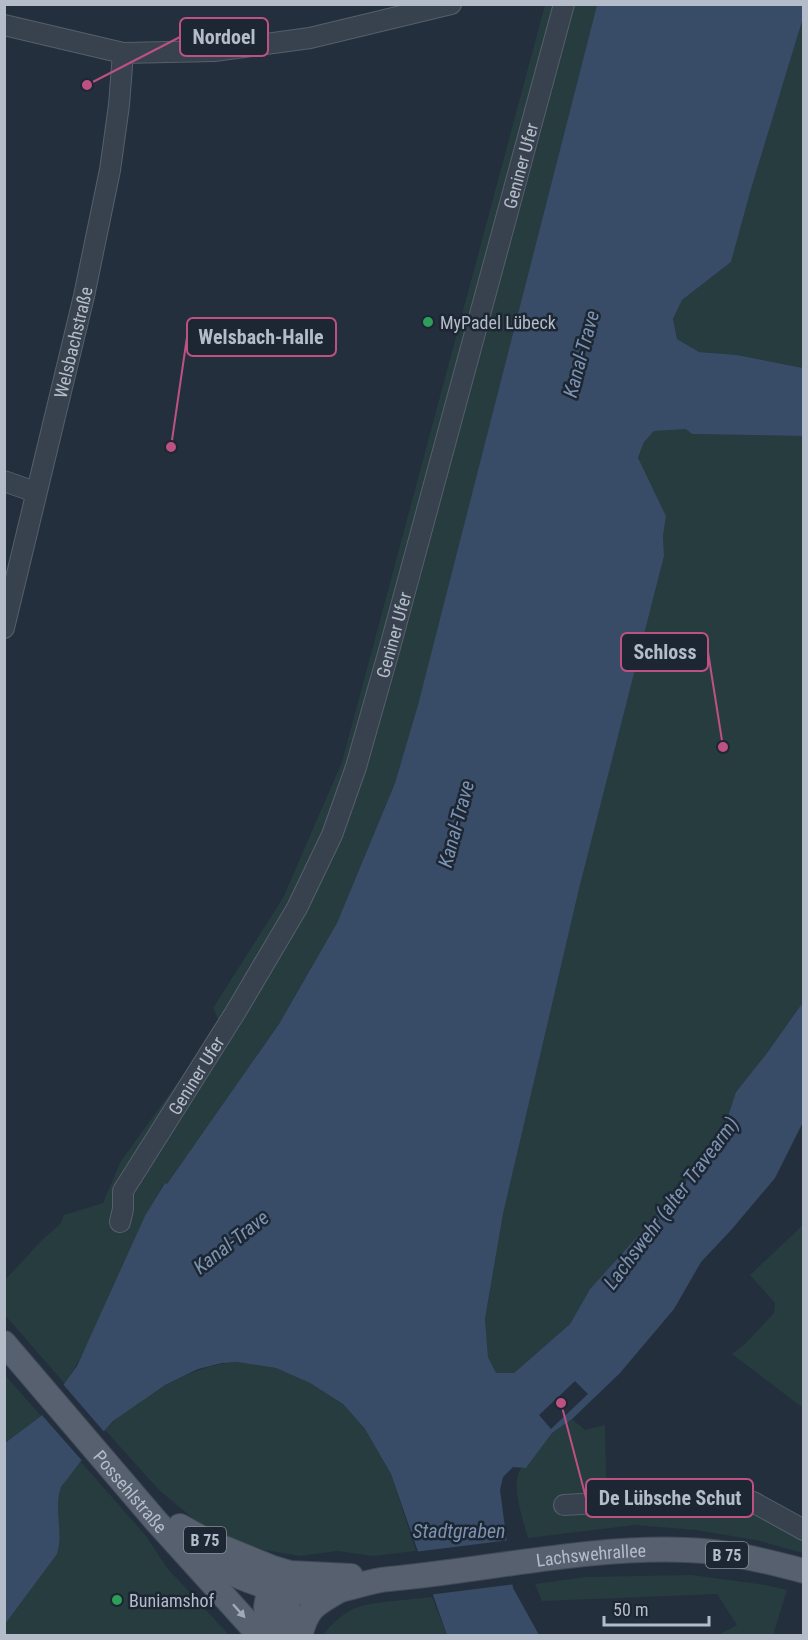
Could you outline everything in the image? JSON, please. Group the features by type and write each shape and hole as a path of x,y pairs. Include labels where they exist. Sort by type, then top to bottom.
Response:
{"main road":[{"name":"Possehlstraße","path":"4,1343 171,1537 260,1635"},
{"name":"Lachswehrallee","path":"142,1502 207,1541 280,1580 342,1575 378,1580"},
{"name":"Lachswehrallee","path":"171,1537 219,1568 340,1590 378,1580 607,1553 689,1550 758,1559 804,1571"},
{"path":"269,1635 266,1607 280,1580"},
{"path":"280,1580 292,1635"},
{"path":"300,1635 305,1617 317,1604 340,1590"}],"street":[{"path":"4,25 123,53 214,51 310,38 451,4"},
{"name":"Geniner Ufer","path":"120,1222 123,1191 235,1013 297,908 332,835 356,767 390,647 564,4"},
{"name":"Welsbachstraße","path":"4,628 84,296 110,170 123,53"},
{"path":"4,481 35,492"},
{"path":"564,1505 598,1503 714,1507 753,1502 804,1530"}],"green space":[{"path":"545,5 597,5 418,706 395,783 337,923 279,1024 167,1184 164,1183 92,1335 65,1384 5,1315 5,1280 60,1224 64,1215 103,1203 121,1161 220,1024 213,1008 283,898 342,762"},
{"path":"803,18 803,368 737,355 699,352 677,339 673,319 682,300 731,262"},
{"path":"686,428 692,434 803,436 803,1006 801,1005 736,1092 725,1125 683,1186 590,1289 570,1324 514,1373 496,1373 488,1357 485,1319 503,1214 579,889 664,556 663,536 666,516 638,459 644,442 654,431"},
{"path":"803,1225 803,1408 732,1354 746,1343 774,1313 775,1303 750,1275"},
{"path":"237,1362 276,1368 310,1383 343,1404 365,1429 391,1474 416,1551 373,1556 337,1551 300,1556 265,1550 235,1540 195,1520 159,1490 105,1430 132,1406 166,1385 202,1369"},
{"path":"4,1374 41,1416 5,1443 4,1443"},
{"path":"572,1419 585,1430 605,1425 606,1477 676,1488 694,1511 724,1515 759,1514 803,1540 803,1553 756,1540 696,1530 635,1525 528,1538 518,1502 518,1475 521,1468 526,1468 552,1433"},
{"path":"81,1462 146,1536 167,1568 229,1635 5,1635 4,1624 57,1554 59,1540 57,1497 64,1483"},
{"path":"691,1575 787,1590 775,1635 718,1635 737,1625 717,1594 542,1601 535,1584 586,1577"},
{"path":"432,1597 447,1635 322,1636 339,1618 358,1607"}],"water":[{"path":"597,5 803,5 803,18 731,262 682,300 673,319 677,339 699,352 737,355 803,368 803,436 692,434 686,429 654,431 644,442 638,458 666,516 663,536 664,556 579,889 503,1214 485,1319 488,1357 496,1373 514,1373 570,1324 590,1289 683,1186 725,1125 736,1092 801,1005 804,1006 803,1122 775,1178 701,1262 674,1309 620,1373 572,1419 552,1433 526,1468 513,1467 503,1477 500,1490 513,1588 539,1635 447,1635 391,1474 365,1429 343,1404 310,1383 276,1368 237,1362 198,1369 165,1385 113,1421 105,1430 61,1487 58,1504 59,1546 57,1554 5,1624 5,1443 41,1416 77,1366 145,1216 165,1183 167,1184 279,1024 337,923 395,783 418,705"}],"pier":[{"path":"575,1381 588,1394 551,1429 539,1415"},
{"path":"62,1383 106,1434 84,1463 40,1413"},
{"path":"510,1540 516,1584 428,1595 414,1552"}],"place":[{"name":"Nordoel","path":"87,85"},
{"name":"MyPadel Lübeck","path":"428,322"},
{"name":"Welsbach-Halle","path":"171,447"},
{"name":"Schloss","path":"723,747"},
{"name":"De Lübsche Schut","path":"561,1403"},
{"name":"Buniamshof","path":"117,1600"}],"water label":[{"name":"Kanal-Trave","path":"581,354"},
{"name":"Kanal-Trave","path":"456,824"},
{"name":"Lachswehr (alter Travearm)","path":"671,1203"},
{"name":"Kanal-Trave","path":"231,1242"},
{"name":"Stadtgraben","path":"459,1531"}]}
